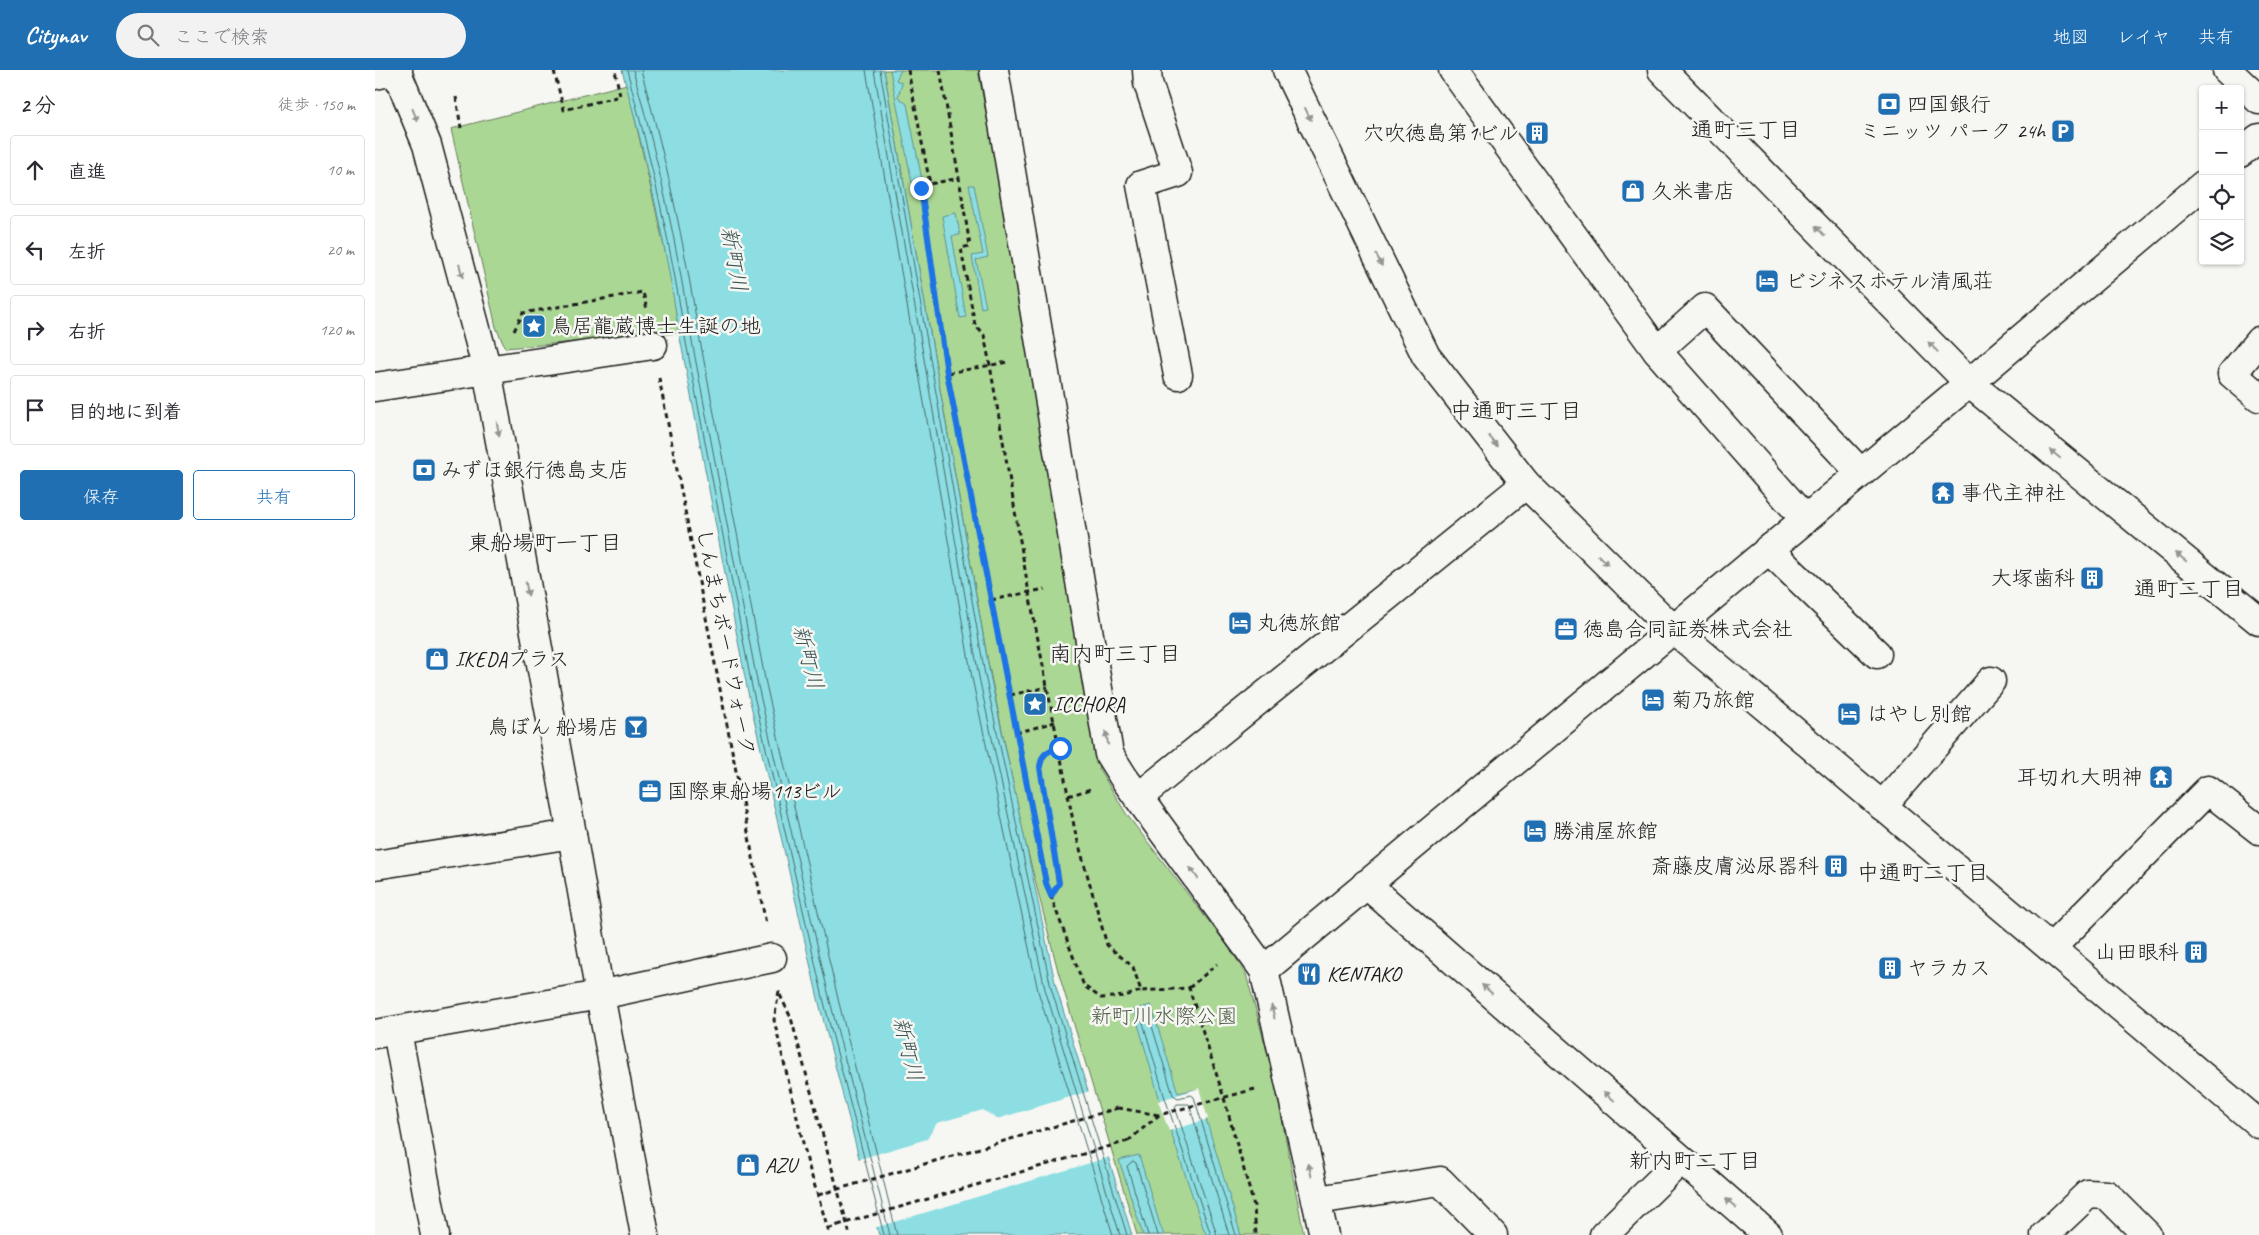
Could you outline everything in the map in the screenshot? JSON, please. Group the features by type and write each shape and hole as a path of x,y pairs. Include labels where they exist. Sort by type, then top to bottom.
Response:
{"main road":[{"path":"375,75 397,70 427,145 487,370 572,834 599,995 645,1235"},
{"path":"994,70 1109,754 1124,778 1139,796 1264,970 1324,1235"},
{"path":"1147,70 1148,83 1178,173 1141,185 1178,375"},
{"path":"1287,70 1426,356 1526,484 1673,629 2259,1124"},
{"path":"1453,70 1657,351 1805,519"},
{"path":"1662,70 1969,383 2259,621"},
{"path":"2227,70 2259,100"},
{"path":"2244,151 2259,138"},
{"path":"1264,970 1969,383 2199,188"},
{"path":"1657,351 1705,308 1861,473"},
{"path":"2259,341 2231,374 2259,397"},
{"path":"375,387 653,345"},
{"path":"1139,796 1526,484"},
{"path":"1768,549 1877,654"},
{"path":"1882,806 1991,681"},
{"path":"2051,948 2207,790 2259,830"},
{"path":"375,865 572,834"},
{"path":"1366,884 1768,1235"},
{"path":"435,1235 386,1033 599,995 772,958"},
{"path":"1604,1235 1681,1160"},
{"path":"1317,1200 1440,1181 1493,1235"},
{"path":"2045,1235 2088,1194 2107,1195 2147,1235"}],"path":[{"path":"554,71 564,110 620,96 615,70"},
{"path":"941,70 959,178"},
{"path":"930,184 921,188 947,373 1046,883 1084,986 1101,998 1125,996 1141,991"},
{"name":"しんまちボードウォーク","path":"516,327 523,313 643,292 780,995 774,1020 808,1164 830,1235"},
{"path":"947,373 1001,363"},
{"path":"991,600 1037,590"},
{"path":"1010,695 1048,688"},
{"path":"1016,732 1055,722"},
{"path":"1051,896 1059,883 1040,767 1041,758 1046,751 1060,748"},
{"path":"1068,796 1075,794"},
{"path":"1189,988 1211,969"},
{"path":"780,995 791,1018 850,1235"},
{"path":"818,1195 1118,1108 1159,1115 1223,1098"},
{"path":"828,1229 1128,1142 1159,1115"}],"green space":[{"name":"新町川水際公園","path":"884,70 978,70 1039,398 1099,769 1127,815 1230,949 1246,974 1274,1077 1304,1235 1137,1235 1058,971 1024,837 988,662"},
{"path":"627,84 671,277 679,333 505,348 496,327 451,129"}],"water":[{"name":"新町川","path":"622,70 884,70 990,675 1056,987 1132,1235 879,1235 819,1003 747,688 679,333 662,234"},
{"path":"890,70 901,70 896,80 902,83 898,97 907,104 922,180 912,183"},
{"path":"969,185 974,185 988,257 976,260 986,307 981,308 972,256 983,254"},
{"path":"956,213 960,235 952,236 966,317 960,318 942,216"},
{"path":"1151,1005 1178,1093 1197,1089 1241,1235 1207,1235 1204,1230 1159,1097 1134,1010"},
{"path":"1139,1155 1164,1235 1143,1235 1119,1160"}],"pier":[{"path":"1199,1088 1208,1119 1169,1131 1158,1101"},
{"path":"1090,1091 1110,1157 874,1228 856,1160 927,1139 937,1123 983,1110 997,1119"}],"place":[{"name":"四国銀行","path":"1889,104"},
{"name":"ミニッツ パーク 24h","path":"2063,131"},
{"name":"穴吹徳島第1ビル","path":"1537,133"},
{"name":"久米書店","path":"1633,191"},
{"name":"ビジネスホテル清風荘","path":"1767,281"},
{"name":"鳥居龍蔵博士生誕の地","path":"534,326"},
{"name":"みずほ銀行徳島支店","path":"424,470"},
{"name":"事代主神社","path":"1943,493"},
{"name":"大塚歯科","path":"2092,578"},
{"name":"丸徳旅館","path":"1240,623"},
{"name":"徳島合同証券株式会社","path":"1566,629"},
{"name":"IKEDAプラス","path":"437,659"},
{"name":"菊乃旅館","path":"1653,700"},
{"name":"ICCHORA","path":"1035,704"},
{"name":"はやし別館","path":"1849,714"},
{"name":"鳥ぼん 船場店","path":"636,727"},
{"name":"耳切れ大明神","path":"2161,777"},
{"name":"国際東船場113ビル","path":"650,791"},
{"name":"勝浦屋旅館","path":"1535,831"},
{"name":"斎藤皮膚泌尿器科","path":"1836,866"},
{"name":"山田眼科","path":"2196,952"},
{"name":"ヤラカス","path":"1890,968"},
{"name":"KENTAKO","path":"1309,974"},
{"name":"AZU","path":"748,1165"}],"district":[{"name":"通町三丁目","path":"1746,129"},
{"name":"中通町三丁目","path":"1516,410"},
{"name":"東船場町一丁目","path":"545,542"},
{"name":"通町二丁目","path":"2189,588"},
{"name":"南内町三丁目","path":"1115,653"},
{"name":"中通町二丁目","path":"1923,872"},
{"name":"新内町二丁目","path":"1695,1160"}],"route":[{"path":"921,188 947,373 1046,883 1051,896 1059,883 1040,767 1041,758 1046,751 1060,748"}]}
